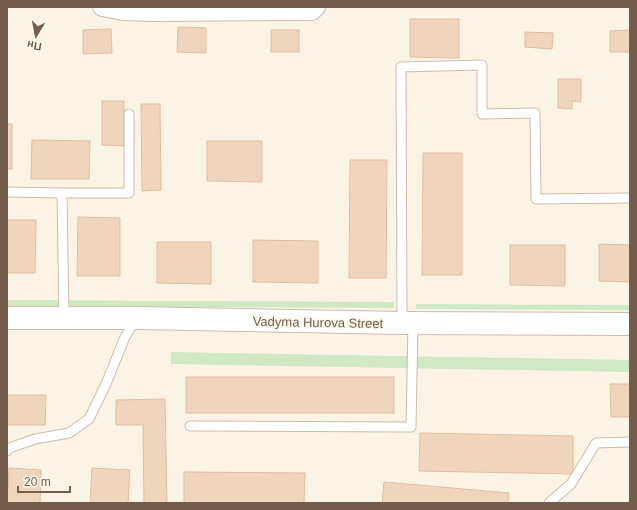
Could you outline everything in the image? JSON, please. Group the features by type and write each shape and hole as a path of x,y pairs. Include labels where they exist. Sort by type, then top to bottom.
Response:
{"street":[{"path":"102,7 123,11 161,12 312,11 316,7"},
{"name":"Vadyma Hurova Street","path":"7,318 138,318 407,323 630,324"}],"lane":[{"path":"190,426 411,427 401,67 482,65 482,114 535,113 536,199 630,198"},
{"path":"7,192 129,193 129,114"},
{"path":"62,193 64,318"},
{"path":"7,451 9,448 35,440 69,433 89,419 106,384 125,337 138,318"},
{"path":"549,503 571,484 596,443 630,442"}],"green space":[{"path":"7,300 394,302 394,308 7,306"},
{"path":"416,304 630,305 630,310 416,309"},
{"path":"171,352 630,360 630,372 171,364"}],"building":[{"path":"410,19 459,19 459,58 410,57"},
{"path":"178,27 206,28 206,53 177,52"},
{"path":"111,29 112,53 83,54 83,30"},
{"path":"271,30 299,30 299,52 271,52"},
{"path":"630,30 630,52 610,52 610,31"},
{"path":"525,32 553,33 552,49 525,47"},
{"path":"558,79 581,79 581,102 572,101 572,109 558,108"},
{"path":"102,101 124,101 124,146 102,145"},
{"path":"141,104 160,104 161,190 142,191"},
{"path":"7,124 12,124 12,169 7,169"},
{"path":"32,140 90,141 89,179 31,179"},
{"path":"207,141 262,141 262,182 207,181"},
{"path":"423,153 462,153 462,275 422,275"},
{"path":"350,160 387,160 386,278 349,278"},
{"path":"78,217 120,218 120,276 77,276"},
{"path":"7,220 36,220 35,273 7,273"},
{"path":"253,240 318,241 318,283 253,282"},
{"path":"157,242 211,242 211,284 157,283"},
{"path":"599,244 630,245 630,282 599,281"},
{"path":"510,245 565,245 565,286 510,285"},
{"path":"186,377 394,377 394,413 186,413"},
{"path":"610,384 630,384 630,417 611,417"},
{"path":"7,395 46,395 45,425 7,425"},
{"path":"165,399 167,502 144,503 143,425 116,425 116,400"},
{"path":"420,433 573,436 573,474 419,471"},
{"path":"9,468 41,470 40,503 7,503"},
{"path":"92,468 130,470 128,503 90,503"},
{"path":"184,472 305,473 304,503 184,503"},
{"path":"384,482 509,493 508,503 382,503"}]}
